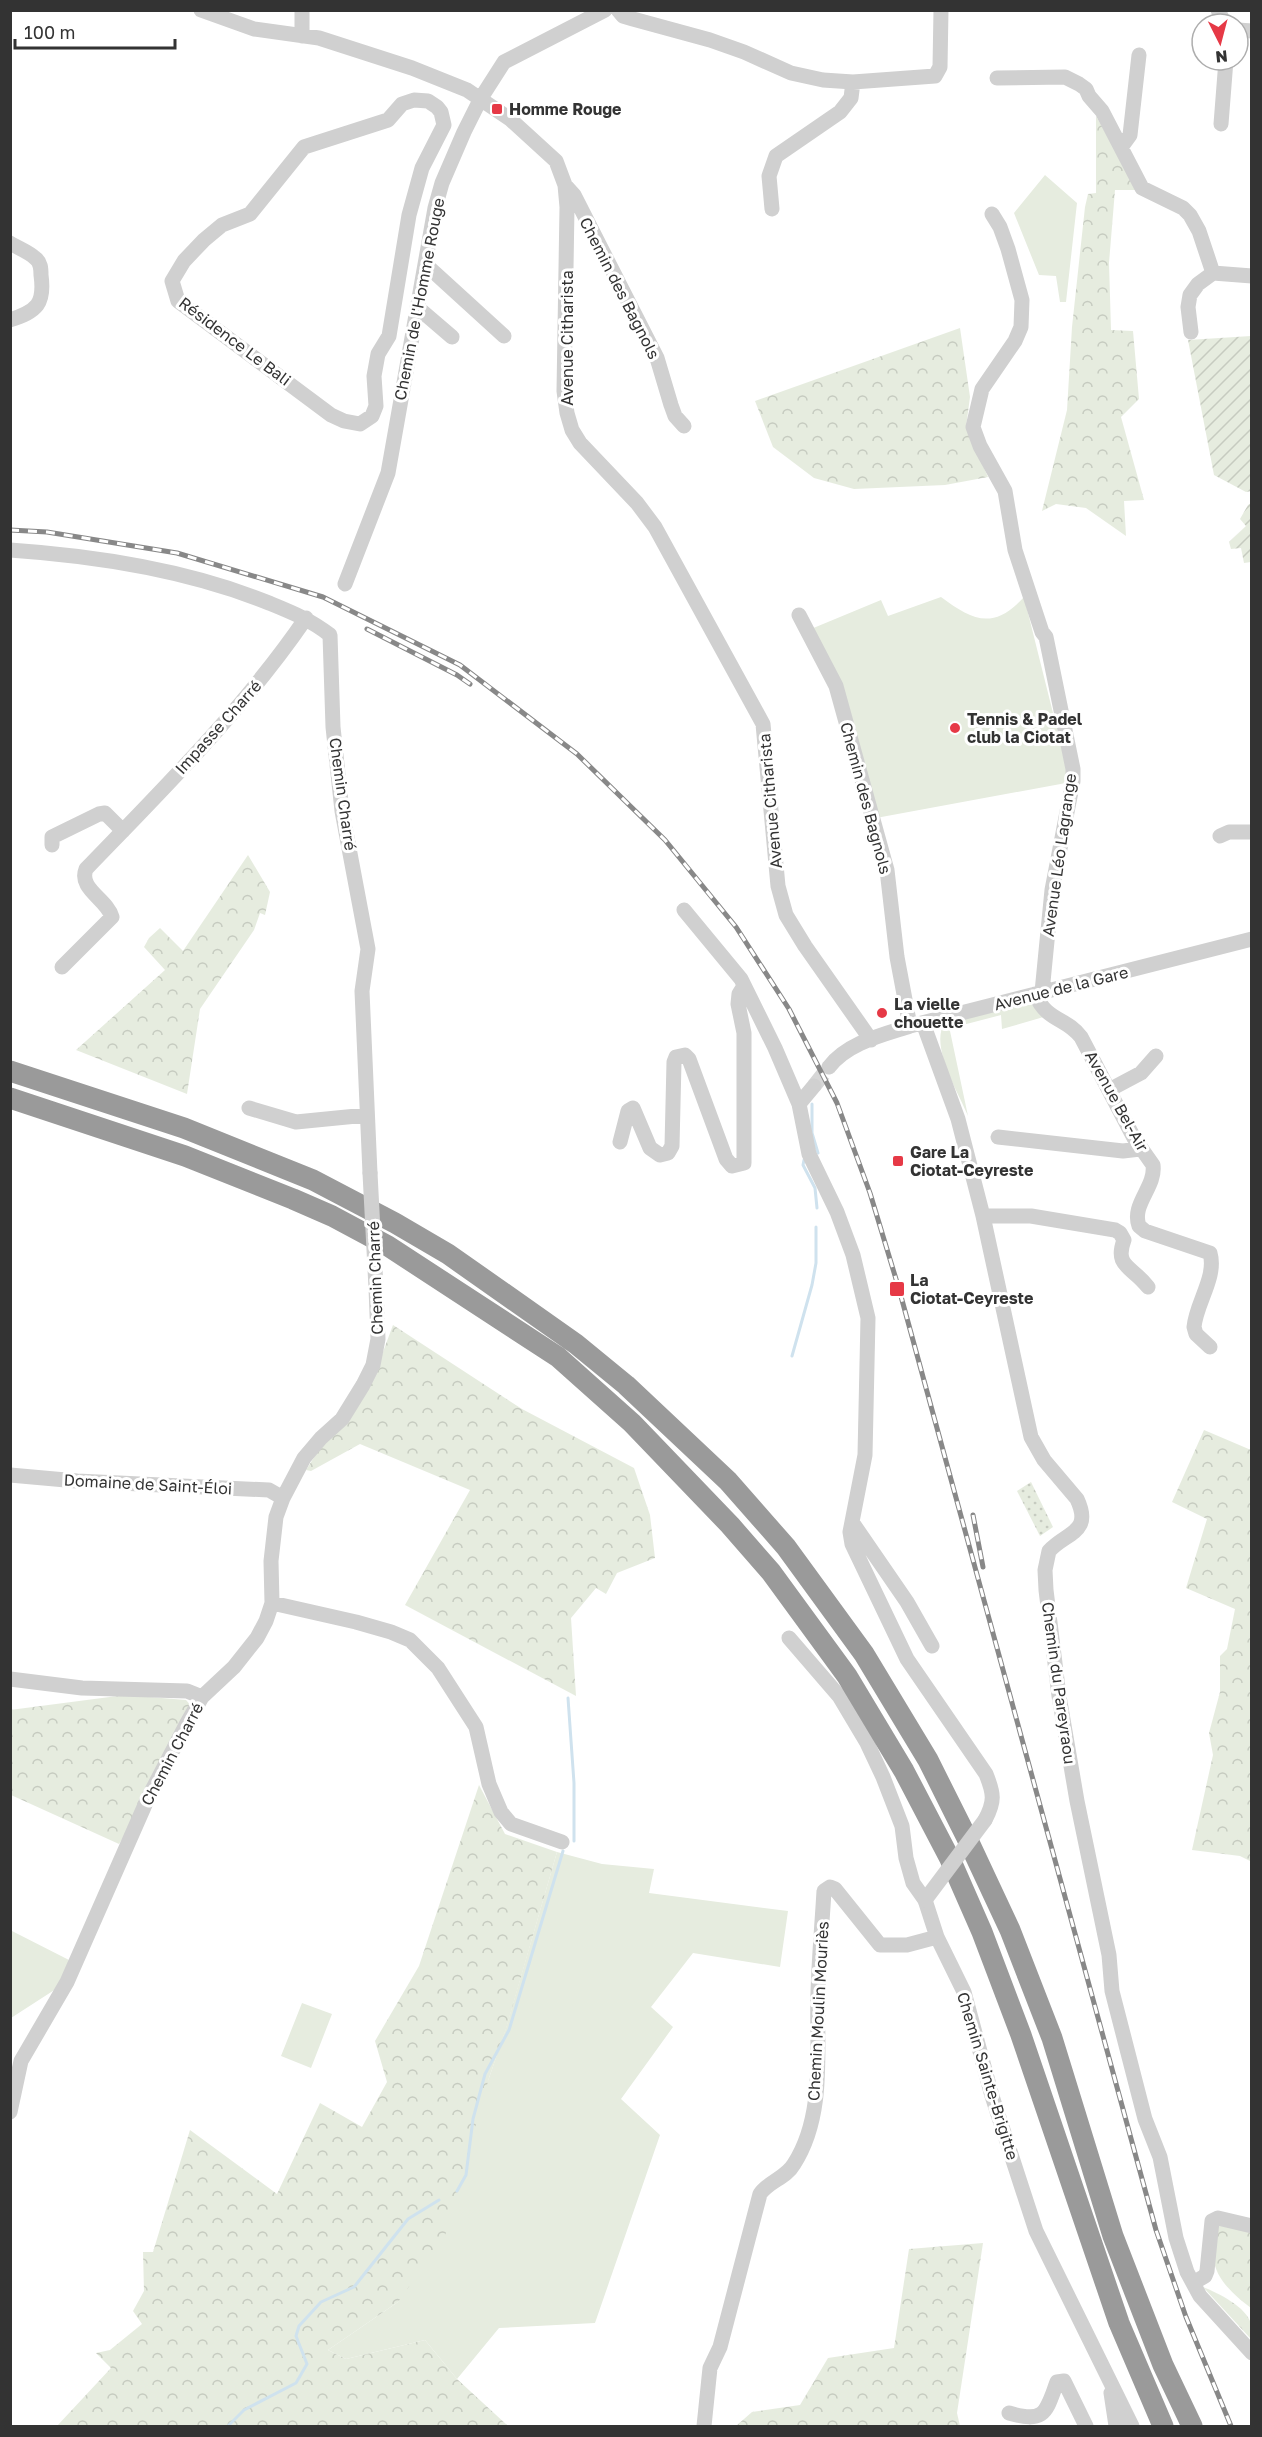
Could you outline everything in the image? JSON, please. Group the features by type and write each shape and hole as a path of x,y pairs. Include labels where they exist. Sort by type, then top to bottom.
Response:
{"highway":[{"path":"10,1071 184,1128 313,1180 395,1223 448,1254 576,1344 626,1385 728,1480 786,1547 864,1654 928,1760 966,1836 1010,1930 1047,2027 1113,2236 1163,2365 1192,2427"},
{"path":"10,1098 185,1156 322,1212 388,1246 558,1357 632,1423 730,1525 771,1572 847,1676 904,1771 950,1859 982,1932 1022,2034 1111,2300 1163,2427"}],"street":[{"name":"Avenue Citharista","path":"201,10 254,29 320,38 447,81 481,98 522,129 556,161 565,185 567,207 564,391 572,430 580,444 637,503 655,527 763,724 772,834 782,904 805,946 871,1040"},
{"path":"302,10 302,36"},
{"name":"Chemin de l'Homme Rouge","path":"345,584 388,473 425,261 442,183 481,98 504,62 605,10"},
{"path":"618,10 633,19 710,40 744,52 791,73 823,80 854,82 935,76 940,67 941,10"},
{"path":"1122,146 1130,135 1139,56"},
{"path":"1221,124 1225,72"},
{"path":"997,78 1055,76 1065,77 1079,84 1102,111 1142,188 1183,208 1190,215 1199,231 1214,273"},
{"path":"772,209 769,176 776,156 840,112 851,98 854,82"},
{"name":"Résidence Le Bali","path":"414,100 428,101 441,112 444,125 422,168 403,254 389,336 378,354 374,376 376,406 372,416 360,424 353,424 331,415 178,301 172,282 184,261 204,240 222,225 250,214 304,147 388,120 402,104 414,100"},
{"name":"Chemin des Bagnols","path":"565,185 574,195 657,358 675,416 684,426"},
{"name":"Avenue Léo Lagrange","path":"992,214 1000,227 1008,249 1022,300 1022,316 1021,327 1015,341 982,389 973,427 980,446 1005,491 1015,550 1042,632 1046,637 1073,769 1052,890 1038,993"},
{"path":"10,243 36,258 40,264 43,292 41,301 36,307 10,320"},
{"path":"403,254 425,261 504,336"},
{"path":"1191,332 1188,307 1190,295 1198,284 1214,273 1248,276"},
{"path":"417,307 452,337"},
{"path":"10,550 115,562 165,572 243,592 306,618"},
{"name":"Chemin des Bagnols","path":"799,615 836,686 887,870 897,957 916,1025"},
{"name":"Chemin Charré","path":"10,2112 21,2061 67,1982 148,1798 202,1697 234,1667 257,1638 272,1603 271,1561 274,1528 283,1498 304,1458 342,1419 373,1365 378,1339 362,991 368,949 342,811 333,727 330,635 306,618"},
{"name":"Impasse Charré","path":"62,967 112,917 109,908 85,883 86,869 199,751 276,662 306,618"},
{"path":"52,845 52,837 99,814 105,813 123,831"},
{"path":"1220,836 1229,832 1251,832"},
{"path":"684,910 716,946 744,986 776,1048 799,1104 809,1154 837,1212 853,1255 868,1318 865,1455 852,1522 852,1544 907,1659 986,1774 992,1789 993,1805 985,1820 925,1900"},
{"name":"Avenue de la Gare","path":"871,1040 916,1025 1251,939"},
{"path":"620,1142 628,1111 633,1108 650,1148 660,1155 668,1153 672,1146 674,1062 676,1057 685,1055 689,1059 726,1159 732,1166 744,1163 744,1034 738,1004 739,994 744,986"},
{"name":"Avenue Bel-Air","path":"1038,993 1042,1008 1049,1015 1073,1028 1081,1037 1140,1149 1152,1162 1154,1170 1151,1183 1138,1209 1139,1226 1145,1231 1207,1250 1211,1256 1207,1286 1194,1327 1196,1334 1210,1347"},
{"name":"Chemin du Pareyraou","path":"916,1025 958,1119 983,1216 1031,1437 1044,1460 1077,1499 1080,1506 1081,1523 1078,1530 1054,1545 1049,1551 1045,1570 1046,1590 1059,1696 1077,1801 1109,1955 1112,1991 1145,2119 1161,2157 1176,2238 1193,2283 1200,2296 1251,2353"},
{"path":"829,1067 844,1052 871,1040"},
{"path":"1109,1090 1140,1072 1156,1056"},
{"path":"799,1104 814,1086"},
{"path":"249,1108 296,1122 367,1115"},
{"path":"998,1137 1123,1151 1140,1149"},
{"path":"983,1216 1030,1216 1115,1230 1124,1240 1119,1250 1121,1260 1148,1287"},
{"name":"Domaine de Saint-Éloi","path":"10,1475 77,1481 269,1490 283,1498"},
{"path":"852,1522 907,1602 932,1646"},
{"path":"272,1603 364,1624 410,1640 438,1668 476,1727 489,1784 501,1812 511,1824 562,1842"},
{"name":"Chemin Sainte-Brigitte","path":"789,1638 839,1696 867,1743 883,1777 902,1826 906,1858 913,1883 925,1900 937,1937 964,1992 992,2096 1036,2231 1132,2427"},
{"path":"10,1679 82,1688 187,1691 202,1697"},
{"name":"Chemin Moulin Mouriès","path":"704,2427 710,2368 720,2347 759,2194 794,2166 808,2133 818,2069 818,1992 824,1891 830,1887 834,1888 880,1945 907,1946 937,1937"},
{"path":"1193,2283 1205,2276 1207,2271 1212,2221 1218,2218 1251,2226"},
{"path":"1009,2413 1030,2417 1040,2415 1053,2399 1057,2382 1064,2381 1086,2427"},
{"path":"1111,2384 1116,2427"}],"green space":[{"path":"1096,116 1138,190 1115,190 1109,263 1111,330 1133,331 1139,399 1121,417 1144,500 1124,501 1126,536 1086,508 1056,504 1042,511 1067,410 1072,327 1085,207 1088,194 1096,193"},
{"path":"1045,175 1077,203 1066,302 1060,302 1056,276 1039,275 1014,213"},
{"path":"960,328 970,397 966,427 988,477 945,485 854,489 814,478 773,447 755,401"},
{"path":"1251,336 1252,491 1246,492 1214,475 1188,340"},
{"path":"1251,503 1251,562 1244,563 1241,548 1231,549 1229,542 1246,526 1240,519"},
{"name":"Tennis & Padel club la Ciotat","path":"941,597 973,616 992,618 1013,608 1024,597 1066,765 1066,783 876,818 811,629 881,600 888,616"},
{"path":"248,855 270,892 265,915 260,913 254,930 200,1009 187,1094 76,1050 165,970 144,947 149,938 160,928 183,951"},
{"path":"1020,1002 1031,1004 1047,1016 1002,1029 1001,1015 955,1027 950,1031 968,1116 943,1056 940,1043 945,1022"},
{"path":"393,1325 522,1409 634,1468 650,1515 655,1558 617,1573 606,1594 596,1588 571,1618 576,1696 405,1605 470,1490 360,1444 311,1471 306,1470 320,1448 371,1384"},
{"path":"1204,1430 1251,1450 1251,1865 1250,1861 1240,1856 1192,1850 1213,1755 1209,1733 1220,1692 1220,1656 1227,1649 1235,1609 1186,1588 1207,1519 1172,1502"},
{"path":"1031,1482 1053,1527 1040,1536 1017,1491"},
{"path":"125,1695 186,1700 193,1708 138,1814 119,1844 11,1795 10,1710"},
{"path":"479,1785 505,1834 557,1852 506,2029 489,2078 445,2236 398,2302 328,2350 346,2359 425,2340 457,2379 508,2426 57,2426 111,2368 96,2353 110,2350 142,2324 133,2311 144,2291 143,2252 153,2252 190,2130 277,2194 320,2103 362,2127 387,2082 375,2041 419,1966"},
{"path":"557,1852 602,1864 654,1869 649,1893 788,1911 780,1967 693,1953 651,2007 673,2027 621,2099 660,2135 595,2323 499,2328 457,2379 425,2340 346,2359 328,2350 398,2302 489,2078 506,2028"},
{"path":"10,1930 69,1960 59,1987 11,2018"},
{"path":"302,2003 332,2014 311,2068 281,2056"},
{"path":"1215,2224 1251,2228 1251,2308 1232,2292 1218,2273 1212,2253"},
{"path":"983,2243 957,2413 960,2426 736,2426 752,2412 800,2405 828,2358 894,2348 909,2249"},
{"path":"1203,2287 1224,2297 1244,2312 1252,2326 1251,2339"}],"waterway":[{"path":"812,1104 812,1133 818,1153"},
{"path":"804,1160 803,1165 815,1188 817,1208"},
{"path":"792,1356 812,1285 816,1263 816,1227"},
{"path":"568,1698 574,1783 574,1841"},
{"path":"457,2191 466,2175 473,2119 485,2074 509,2030 563,1851"},
{"path":"228,2426 244,2410 296,2383 307,2364 296,2336 299,2326 321,2302 354,2287 408,2219 439,2200"}],"tunnel":[{"path":"814,1086 829,1067"}],"railway":[{"path":"10,530 47,532 177,553 323,597 460,665 577,754 665,840 736,927 789,1009 837,1103 870,1193 899,1289 1156,2230 1186,2317 1231,2426"},
{"path":"367,629 457,675 470,684"},
{"path":"973,1515 983,1567"}],"place":[{"name":"Homme Rouge","path":"497,109"},
{"name":"Tennis & Padel club la Ciotat","path":"955,728"},
{"name":"La vielle chouette","path":"882,1013"},
{"name":"Gare La Ciotat-Ceyreste","path":"898,1161"},
{"name":"La Ciotat-Ceyreste","path":"897,1289"}]}
